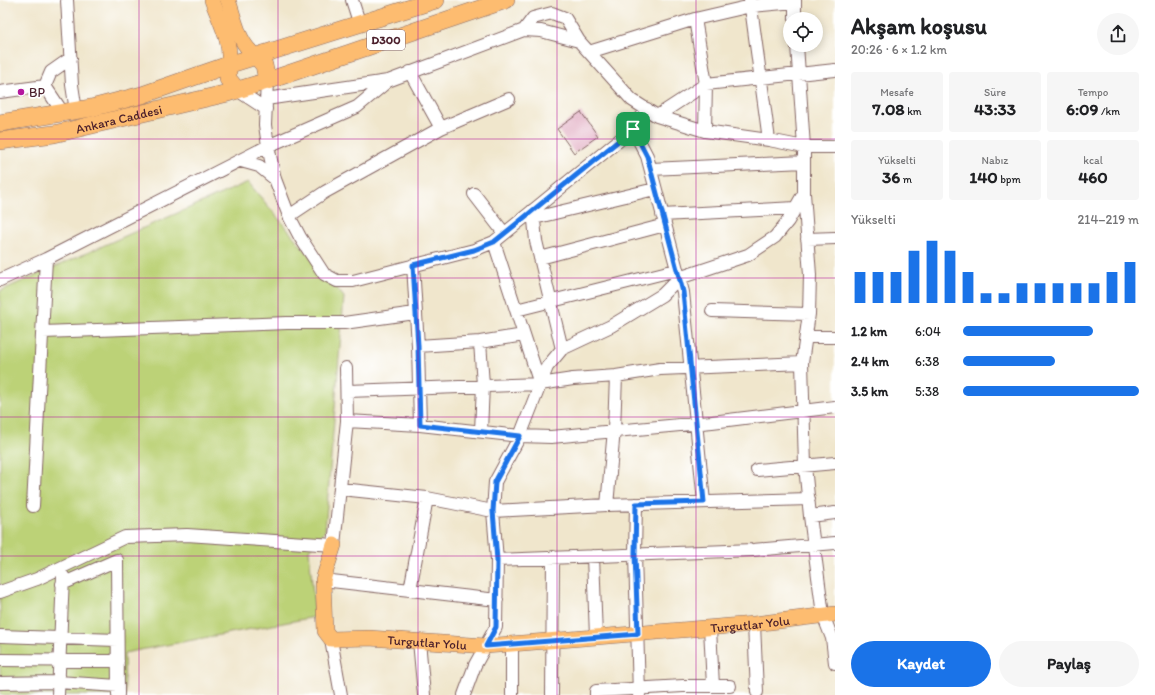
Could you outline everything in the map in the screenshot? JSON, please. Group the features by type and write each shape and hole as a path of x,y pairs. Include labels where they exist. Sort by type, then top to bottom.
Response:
{"highway":[{"name":"Ankara Caddesi","path":"0,123 70,112 142,95 228,65 436,0"},
{"name":"Ankara Caddesi","path":"0,141 54,134 237,90 506,0"},
{"path":"256,56 264,65 267,81"},
{"path":"228,65 228,79 237,90"}],"main road":[{"path":"212,0 229,48 230,57 228,65"},
{"path":"228,0 244,44 248,51 256,56"},
{"path":"331,639 326,632 322,580 334,545"},
{"name":"Turgutlar Yolu","path":"331,639 369,638 486,646 754,624 829,614"}],"street":[{"path":"67,0 71,58 70,112"},
{"path":"352,0 360,25"},
{"path":"589,52 750,3 795,1 795,12"},
{"path":"750,3 769,140"},
{"path":"524,30 533,18 552,14 565,18 579,41 632,100 652,112 705,131 769,140 804,147 835,147"},
{"path":"695,19 706,84 705,131"},
{"path":"237,90 266,104 388,81 524,30 541,31 579,41"},
{"path":"798,52 804,147 804,193 810,275 809,314 802,363 802,410 805,466 814,546 829,614 835,663"},
{"path":"46,86 51,72 71,58"},
{"path":"267,81 266,104 268,146 275,179 289,216 324,274 337,281 353,281 474,250 494,242 504,233 533,214 652,112 706,84 835,70"},
{"path":"410,72 442,128"},
{"path":"0,280 46,260 268,146 357,107 388,81"},
{"path":"0,92 46,86"},
{"path":"46,86 70,112"},
{"path":"289,216 325,192 442,128 509,99"},
{"path":"633,129 647,156 651,169 663,220 683,292 692,368 704,502"},
{"path":"240,161 259,166 275,179"},
{"path":"651,169 804,162"},
{"path":"533,214 655,188"},
{"path":"516,310 678,274 748,255 775,237 788,221 804,193"},
{"path":"474,194 504,233"},
{"path":"540,258 663,220 796,208"},
{"path":"533,214 536,241 562,349"},
{"path":"807,239 835,238"},
{"path":"494,242 540,384"},
{"path":"33,506 46,260"},
{"path":"413,265 418,346 420,425"},
{"path":"464,695 475,665 496,627 497,560 493,511 495,482 520,436 547,367 562,349 611,326 662,295 678,274"},
{"path":"712,310 809,314"},
{"path":"42,332 344,323 415,313"},
{"path":"418,346 480,342 524,335"},
{"path":"806,337 835,337"},
{"path":"480,342 483,385 481,431"},
{"path":"348,391 419,387 540,384 573,379 616,376 660,369 802,363"},
{"path":"0,592 37,579 124,537 187,536 334,545 347,421 348,391 346,368"},
{"path":"607,505 614,430 616,376"},
{"path":"347,421 420,425 520,436 551,437 697,423 835,407"},
{"path":"757,470 835,463"},
{"path":"341,489 427,498 493,511 607,505 809,499"},
{"path":"410,590 427,498"},
{"path":"636,504 635,554 639,692"},
{"path":"810,516 835,513"},
{"path":"497,560 753,550 814,546 835,543"},
{"path":"593,556 596,637"},
{"path":"552,695 553,557"},
{"path":"0,683 58,682 118,690 116,560 62,584"},
{"path":"58,695 63,566"},
{"path":"322,580 497,600"},
{"path":"754,624 757,692"},
{"path":"710,628 713,686"},
{"path":"0,636 117,640"},
{"path":"331,639 341,695"},
{"path":"419,641 424,695"},
{"path":"512,644 512,695"},
{"path":"0,660 118,661"},
{"path":"596,695 596,691 639,692 730,686"}],"green space":[{"path":"248,182 344,297 325,531 309,550 315,617 124,653 125,695 0,695 0,291"}],"building":[{"path":"581,112 598,136 574,153 557,129"}],"place":[{"name":"BP","path":"21,92"}],"route":[{"path":"633,129 647,156 683,292 692,368 704,502 636,504 635,554 638,634 486,646 496,627 497,560 493,511 495,482 520,436 420,425 418,346 413,265 474,250 494,242 633,129"}]}
